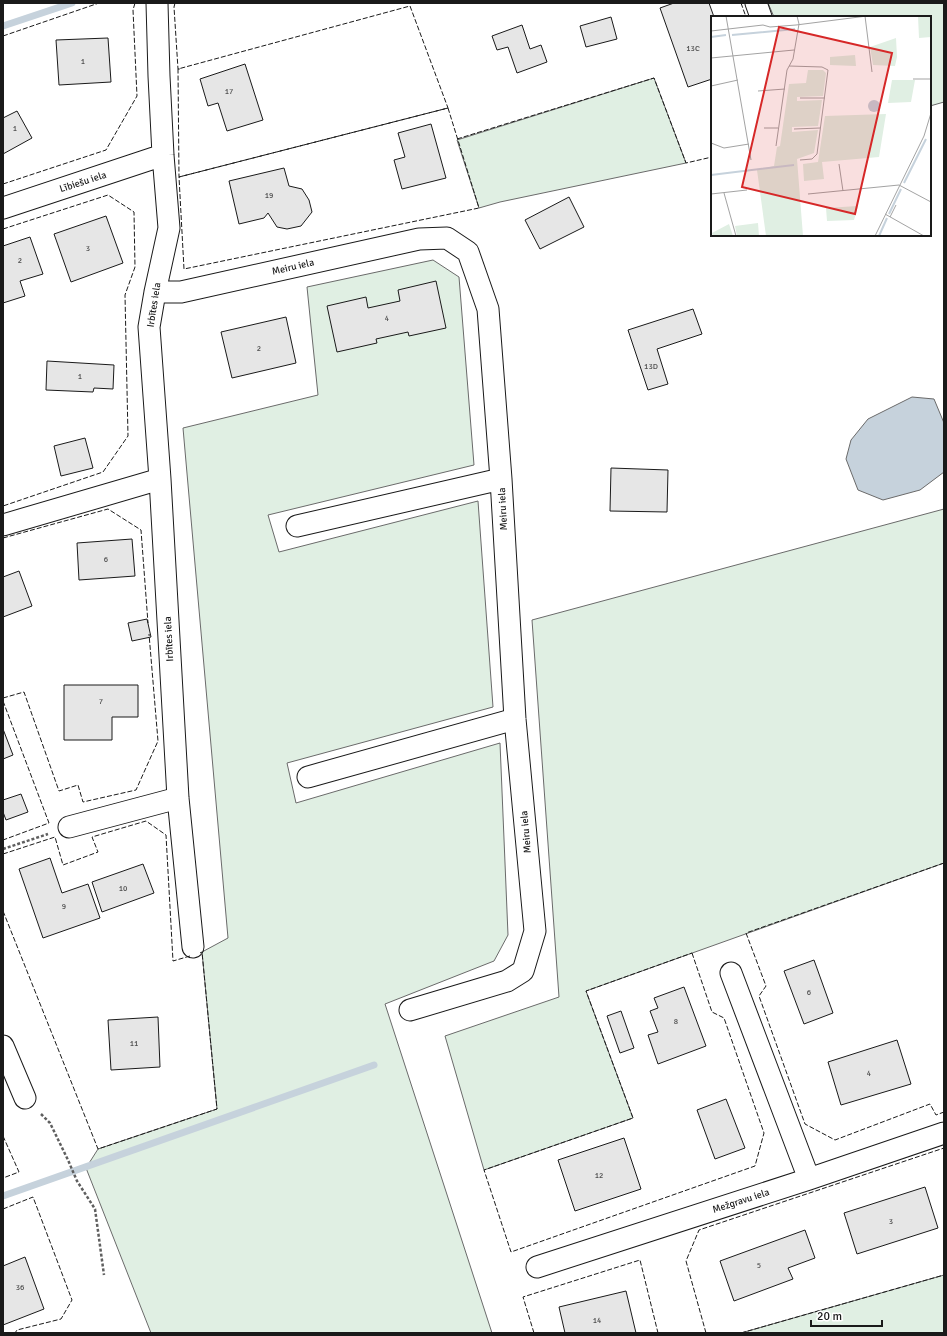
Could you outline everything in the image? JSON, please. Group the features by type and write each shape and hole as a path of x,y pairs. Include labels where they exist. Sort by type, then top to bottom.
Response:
{"street":[{"name":"Irbītes iela","path":"157,3 162,155 169,228 149,327 160,479 178,798 193,947"},
{"path":"756,3 761,16"},
{"name":"Lībiešu iela","path":"3,208 162,155"},
{"name":"Meiru iela","path":"155,292 181,292 419,239 447,238 468,252 488,309 501,479 515,719 535,931 523,971 507,981 410,1010"},
{"path":"3,525 160,479"},
{"path":"297,526 501,479"},
{"path":"308,777 515,719"},
{"path":"69,826 178,798"},
{"path":"732,973 809,1179"},
{"path":"3,1046 25,1098"},
{"name":"Mežgravu iela","path":"537,1267 809,1179 944,1133"}],"path":[{"path":"3,849 69,826"},
{"path":"25,1098 50,1123 77,1181 95,1209 104,1275"}],"green space":[{"path":"768,3 944,3 944,102 931,106 931,16 774,16"},
{"path":"654,78 686,163 500,202 479,208 457,140"},
{"path":"433,260 459,277 474,465 268,515 279,552 478,501 493,707 287,763 296,803 500,743 508,935 494,961 385,1004 492,1333 151,1333 86,1168 98,1149 217,1109 202,952 228,938 183,428 318,395 307,287"},
{"path":"944,509 944,863 586,991 633,1118 484,1170 445,1036 559,997 532,620"},
{"path":"944,1275 944,1333 741,1333"}],"shaded area":[{"path":"912,397 934,399 944,423 944,472 920,490 883,500 858,490 846,459 851,440 868,419"}],"building":[{"path":"674,3 709,3 714,16 711,16 711,79 688,87 660,8"},
{"path":"611,17 617,39 586,47 580,26"},
{"path":"522,25 530,49 541,45 547,62 517,73 508,47 497,50 492,36"},
{"path":"108,38 111,82 59,85 56,40"},
{"path":"245,64 263,120 227,131 218,103 208,106 200,79"},
{"path":"17,111 32,138 3,154 3,118"},
{"path":"431,124 446,178 402,189 394,160 405,157 398,133"},
{"path":"284,168 289,186 302,189 309,200 312,212 301,226 287,229 277,227 268,213 264,218 239,224 229,181"},
{"path":"569,197 584,227 540,249 525,220"},
{"path":"106,216 123,263 71,282 54,234"},
{"path":"30,237 43,274 20,281 25,296 3,303 3,246"},
{"path":"436,281 446,328 409,336 408,332 376,339 377,343 337,352 327,306 366,297 368,308 400,301 398,290"},
{"path":"693,309 702,334 657,349 668,384 648,390 628,330"},
{"path":"286,317 296,363 232,378 221,332"},
{"path":"47,361 114,365 113,389 94,388 93,392 46,390"},
{"path":"85,438 93,468 61,476 54,446"},
{"path":"611,468 668,470 667,512 610,511"},
{"path":"132,539 135,576 79,580 77,543"},
{"path":"19,571 32,606 3,617 3,577"},
{"path":"147,619 151,637 132,641 128,623"},
{"path":"64,685 138,685 138,717 112,717 112,740 64,740"},
{"path":"3,729 13,755 3,759"},
{"path":"21,794 28,812 6,820 3,812 3,800"},
{"path":"50,858 62,893 88,884 100,918 43,938 19,869"},
{"path":"143,864 154,893 102,912 92,882"},
{"path":"814,960 833,1013 804,1024 784,971"},
{"path":"684,987 706,1046 658,1064 648,1035 658,1032 650,1011 658,1008 654,998"},
{"path":"621,1011 634,1048 620,1053 607,1016"},
{"path":"158,1017 160,1067 111,1070 108,1020"},
{"path":"897,1040 911,1084 841,1105 828,1062"},
{"path":"726,1099 745,1148 715,1159 697,1110"},
{"path":"624,1138 641,1189 575,1211 558,1160"},
{"path":"925,1187 938,1228 857,1254 844,1213"},
{"path":"805,1230 815,1258 788,1268 793,1279 734,1301 720,1261"},
{"path":"25,1257 44,1309 3,1325 3,1266"},
{"path":"626,1291 636,1333 565,1333 559,1307"}],"waterway":[{"path":"3,26 72,3"},
{"path":"3,1196 374,1065"}],"fence":[{"path":"3,36 99,3"},
{"path":"3,184 106,150 137,96 133,10 135,3"},
{"path":"175,3 178,69 180,69"},
{"path":"741,3 746,16"},
{"path":"410,6 448,108 179,177 178,69 410,6"},
{"path":"457,139 654,78 686,163 711,157"},
{"path":"448,108 479,208 184,269 179,177 448,108"},
{"path":"3,229 108,195 134,212 135,267 125,295 128,436 103,472 3,506"},
{"path":"3,538 108,509 141,530 148,623"},
{"path":"3,698 24,692 59,791 78,785 83,802 136,790 158,741 149,634"},
{"path":"3,701 49,823 3,840"},
{"path":"3,854 55,837 63,865 98,852 92,837 146,821 166,835 173,961 190,956"},
{"path":"944,863 746,933 766,986 759,996 805,1124 835,1140 930,1104 936,1115 944,1112"},
{"path":"3,911 98,1149 217,1109 202,952 200,953"},
{"path":"692,953 712,1012 724,1018 764,1133 755,1166 511,1252 484,1170 633,1118 586,991 692,953"},
{"path":"3,1136 19,1172 3,1178"},
{"path":"706,1333 686,1261 699,1230 944,1148"},
{"path":"3,1209 33,1197 72,1300 61,1319 17,1330 15,1333"},
{"path":"534,1333 523,1297 640,1260 658,1333"},
{"path":"741,1333 944,1275"}]}
